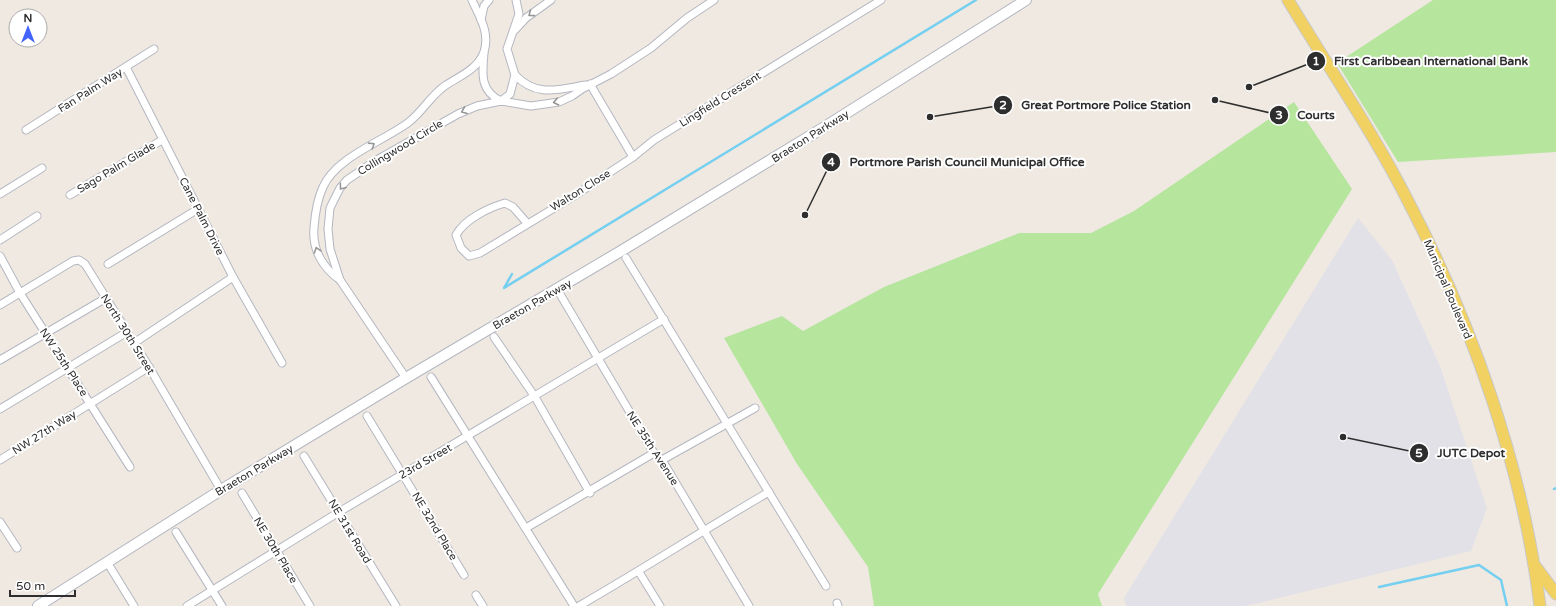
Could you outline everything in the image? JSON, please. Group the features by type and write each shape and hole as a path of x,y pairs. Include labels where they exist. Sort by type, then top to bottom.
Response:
{"main road":[{"name":"Municipal Boulevard","path":"1288,0 1409,202 1455,301 1493,401 1526,521 1535,567 1540,606"},
{"path":"1535,567 1556,594"}],"street":[{"name":"Collingwood Circle","path":"340,280 322,264 315,244 315,214 317,201 323,185 342,164 410,121 430,98 466,74 476,64 484,52 487,32 472,0"},
{"name":"Collingwood Circle","path":"482,20 484,6 489,0"},
{"path":"484,52 483,78 488,92 501,101 510,94 516,75 507,49 519,14 516,0"},
{"path":"513,32 526,18 551,0"},
{"name":"Collingwood Circle","path":"340,280 330,249 328,229 330,208 333,199 347,180 375,161 458,114 477,106 501,101 531,106 559,102 572,96 590,84 611,74 651,48 687,18 714,0"},
{"name":"Lingfield Cressent","path":"633,157 654,140 881,0"},
{"name":"Braeton Parkway","path":"38,606 221,490 811,136 1026,0"},
{"name":"Fan Palm Way","path":"26,130 154,49"},
{"name":"Cane Palm Drive","path":"126,67 162,140 233,276 282,363"},
{"name":"Collingwood Circle","path":"516,75 522,82 535,89 570,88 590,84"},
{"path":"590,84 633,157"},
{"name":"Sago Palm Glade","path":"70,195 162,140"},
{"name":"Walton Close","path":"527,223 513,207 505,203 493,207 461,227 456,235 461,248 469,256 480,253 527,223 574,196 633,157"},
{"path":"0,194 42,168"},
{"path":"108,264 198,209"},
{"path":"0,240 37,216"},
{"name":"NW 25th Place","path":"0,256 20,292 69,368 130,468"},
{"path":"626,258 826,586"},
{"name":"North 30th Street","path":"0,305 73,261 79,260 85,264 149,367 221,490"},
{"path":"134,343 233,276"},
{"path":"340,280 406,378"},
{"name":"NE 35th Avenue","path":"557,289 654,453 662,460 749,606"},
{"path":"0,360 106,298"},
{"name":"23rd Street","path":"186,606 339,512 664,319"},
{"path":"0,408 127,332"},
{"path":"494,337 535,397 590,493"},
{"name":"NW 27th Way","path":"0,460 149,367"},
{"path":"431,377 574,606"},
{"path":"662,460 755,408"},
{"name":"NE 32nd Place","path":"368,416 464,575"},
{"path":"526,528 590,493 654,453"},
{"name":"NE 31st Road","path":"304,456 396,606"},
{"path":"579,606 639,572 704,530 769,492"},
{"name":"NE 30th Place","path":"242,493 310,606"},
{"path":"0,522 17,548"},
{"path":"176,532 222,606"},
{"path":"107,562 134,606"},
{"path":"639,572 660,606"},
{"path":"476,595 483,606"}],"shaded area":[{"path":"1358,218 1392,260 1440,366 1487,508 1471,551 1246,606 1126,606 1124,598"}],"green space":[{"path":"1433,0 1556,0 1556,152 1398,162 1337,63"},
{"path":"1294,102 1352,189 1098,594 1102,606 874,606 868,567 797,464 724,338 782,316 803,331 884,287 1019,233 1091,233 1134,211"}],"waterway":[{"path":"512,274 504,288 976,0"},
{"path":"1379,587 1479,565 1501,580 1507,606"}],"place":[{"name":"First Caribbean International Bank","path":"1249,87"},
{"name":"Courts","path":"1215,100"},
{"name":"Great Portmore Police Station","path":"930,117"},
{"name":"Portmore Parish Council Municipal Office","path":"805,215"},
{"name":"JUTC Depot","path":"1343,437"}]}
